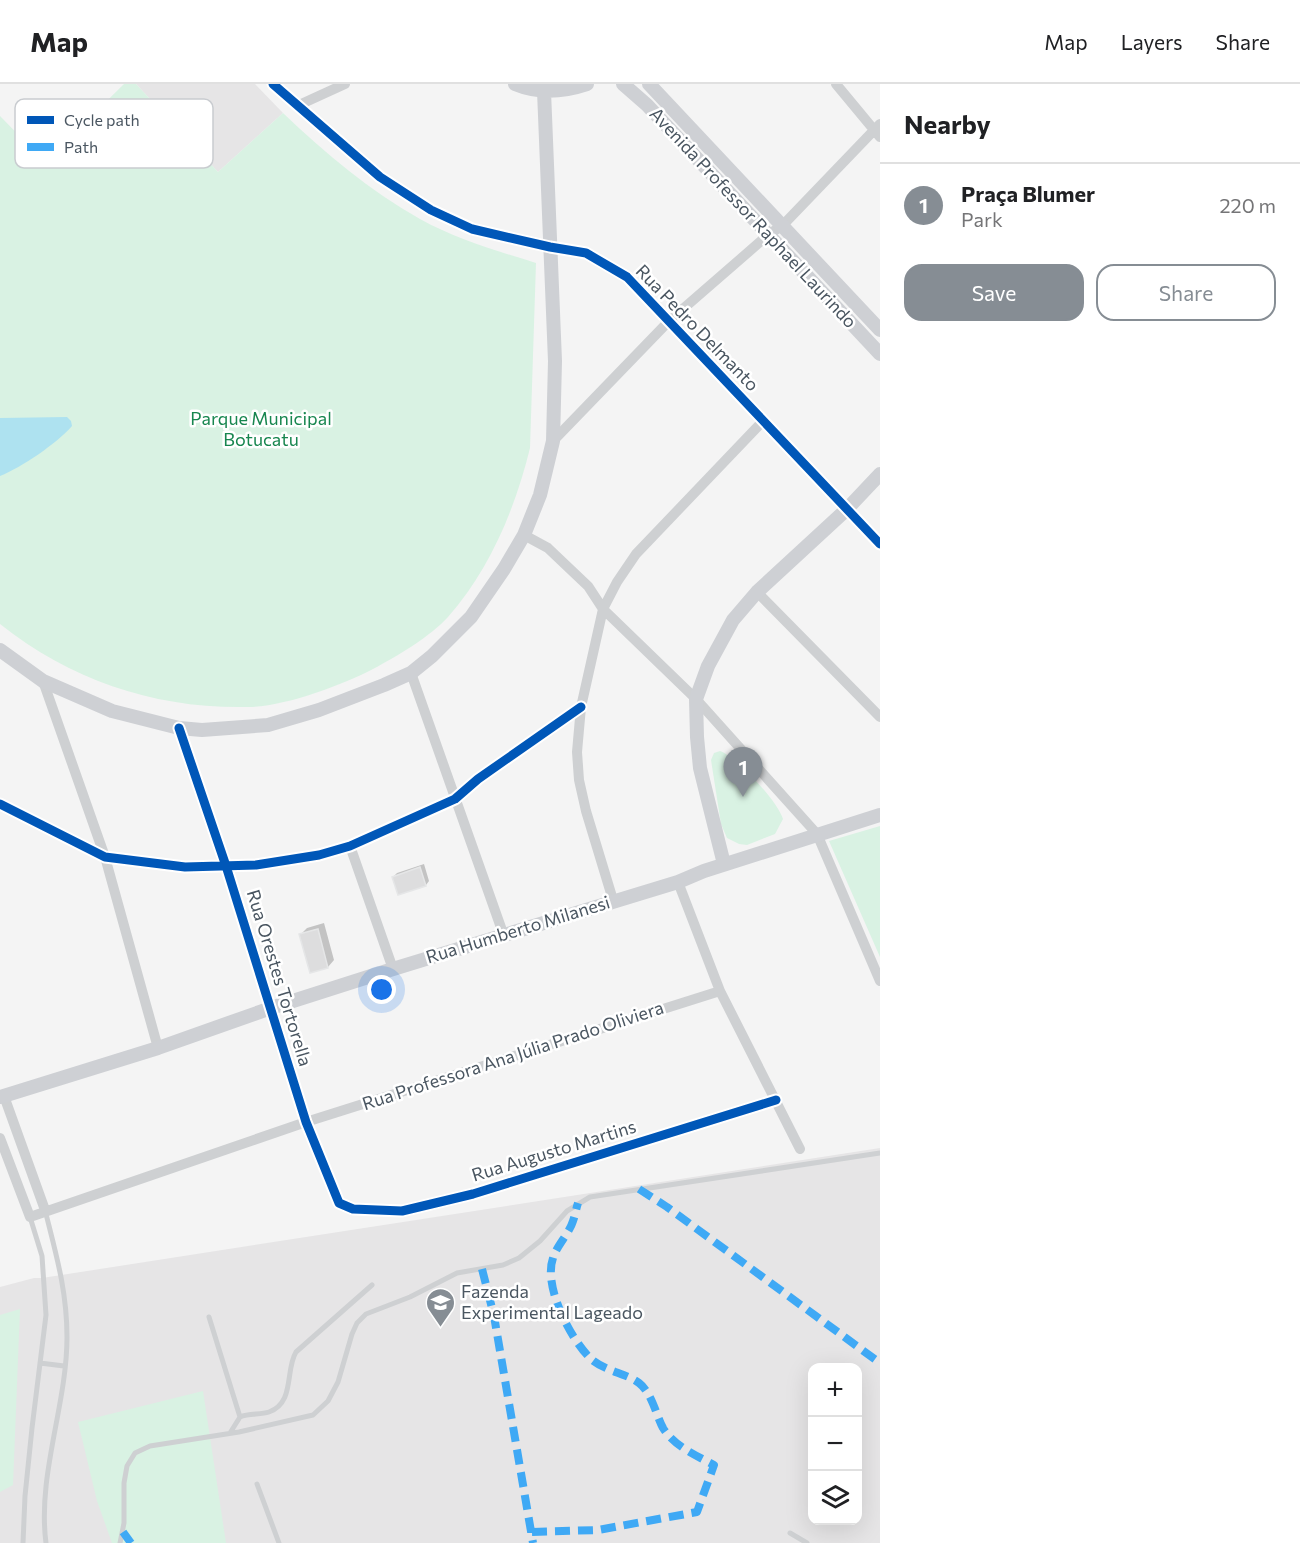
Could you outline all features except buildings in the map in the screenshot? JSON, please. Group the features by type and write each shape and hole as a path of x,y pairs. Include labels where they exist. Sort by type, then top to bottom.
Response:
{"main road":[{"path":"515,84 544,91 570,90 587,84"},
{"name":"Avenida Professor Raphael Laurindo","path":"623,84 647,105 880,354"},
{"name":"Avenida Professor Raphael Laurindo","path":"649,84 880,330"},
{"path":"0,650 43,681 112,711 179,728 202,730 268,726 384,686 411,673 432,656 471,617 524,535 540,495 553,441 555,361 544,91"},
{"path":"724,864 700,768 696,699 708,666 733,620 757,592 847,509 880,474"},
{"name":"Rua Humberto Milanesi","path":"1,1093 158,1048 271,1008 613,900 678,882 724,864 880,815"}],"street":[{"name":"Rua Pedro Delmanto","path":"273,84 380,177 430,210 472,229 586,253 627,277 880,544"},
{"path":"299,105 322,89 345,84"},
{"path":"553,441 669,321 768,235 783,225 878,130 836,84"},
{"path":"613,900 586,811 579,780 577,752 581,707 603,609 617,582 636,554 764,420"},
{"path":"524,535 548,548 588,586 603,609 696,699 817,834 880,981"},
{"path":"757,592 880,717"},
{"path":"411,673 504,936"},
{"path":"43,681 105,857 158,1048"},
{"path":"0,804 105,857 185,867 256,865 319,855 350,846 455,799 478,779 581,707"},
{"name":"Rua Orestes Tortorella","path":"179,728 226,866 306,1122 339,1203"},
{"path":"350,846 393,969"},
{"path":"678,882 720,990 800,1149"},
{"name":"Rua Professora Ana Júlia Prado Oliviera","path":"30,1216 306,1122 720,990"},
{"path":"1,1093 45,1210"},
{"name":"Rua Augusto Martins","path":"339,1203 353,1209 402,1211 473,1194 776,1100"},
{"path":"0,1138 30,1216"}],"lane":[{"path":"120,1543 124,1523 124,1483 127,1466 135,1453 150,1446 230,1433 313,1415 328,1401 333,1392 352,1334 357,1323 366,1314 417,1294 457,1273 502,1265 519,1258 530,1251 567,1211 590,1197 880,1153"},
{"path":"45,1210 64,1284 67,1338 43,1519 46,1543"},
{"path":"23,1543 25,1496 46,1315 42,1256 30,1216"},
{"path":"230,1433 240,1417 269,1412 277,1407 288,1391 292,1359 296,1352 372,1285"},
{"path":"209,1317 240,1417"},
{"path":"40,1363 64,1366"},
{"path":"257,1484 279,1543"},
{"path":"790,1533 807,1543"}],"shaded area":[{"path":"136,84 255,84 283,113 218,172 213,167 213,99 150,99"},
{"name":"Fazenda Experimental Lageado","path":"880,1148 880,1543 0,1543 0,1287 34,1278"}],"green space":[{"name":"Parque Municipal Botucatu","path":"124,84 136,84 150,99 109,99"},
{"name":"Parque Municipal Botucatu","path":"283,113 348,170 401,208 462,239 536,263 530,448 524,471 509,516 488,559 463,598 441,624 423,639 360,675 295,699 248,707 181,703 116,688 56,661 0,624 0,116 15,131 15,168 213,167 218,172"},
{"path":"720,751 746,771 780,811 783,819 775,834 747,845 727,838 721,824 711,760 714,753"},
{"path":"880,826 880,957 829,841"},
{"path":"20,1309 13,1485 0,1492 0,1315"},
{"path":"203,1391 226,1543 112,1543 97,1501 78,1422"}],"water":[{"path":"67,417 72,426 57,440 28,461 0,476 0,418"}],"marked path":[{"path":"639,1189 880,1363"},
{"path":"532,1532 598,1530 697,1512 714,1465 673,1440 663,1428 643,1387 634,1380 590,1358 567,1325 555,1297 551,1270 555,1253 571,1226 578,1203"},
{"path":"482,1269 494,1316 533,1543"},
{"path":"123,1532 131,1543"}],"cycle path":[{"path":"273,84 380,177 431,210 472,229 586,253 627,277 880,544"},
{"path":"0,804 105,857 185,867 256,865 319,855 350,846 455,799 478,779 581,707"},
{"path":"179,728 226,866 306,1122 339,1203 353,1209 402,1211 473,1194 776,1100"}],"place":[{"name":"Praça Blumer","path":"743,797"},
{"name":"Fazenda Experimental Lageado","path":"440,1328"}]}
